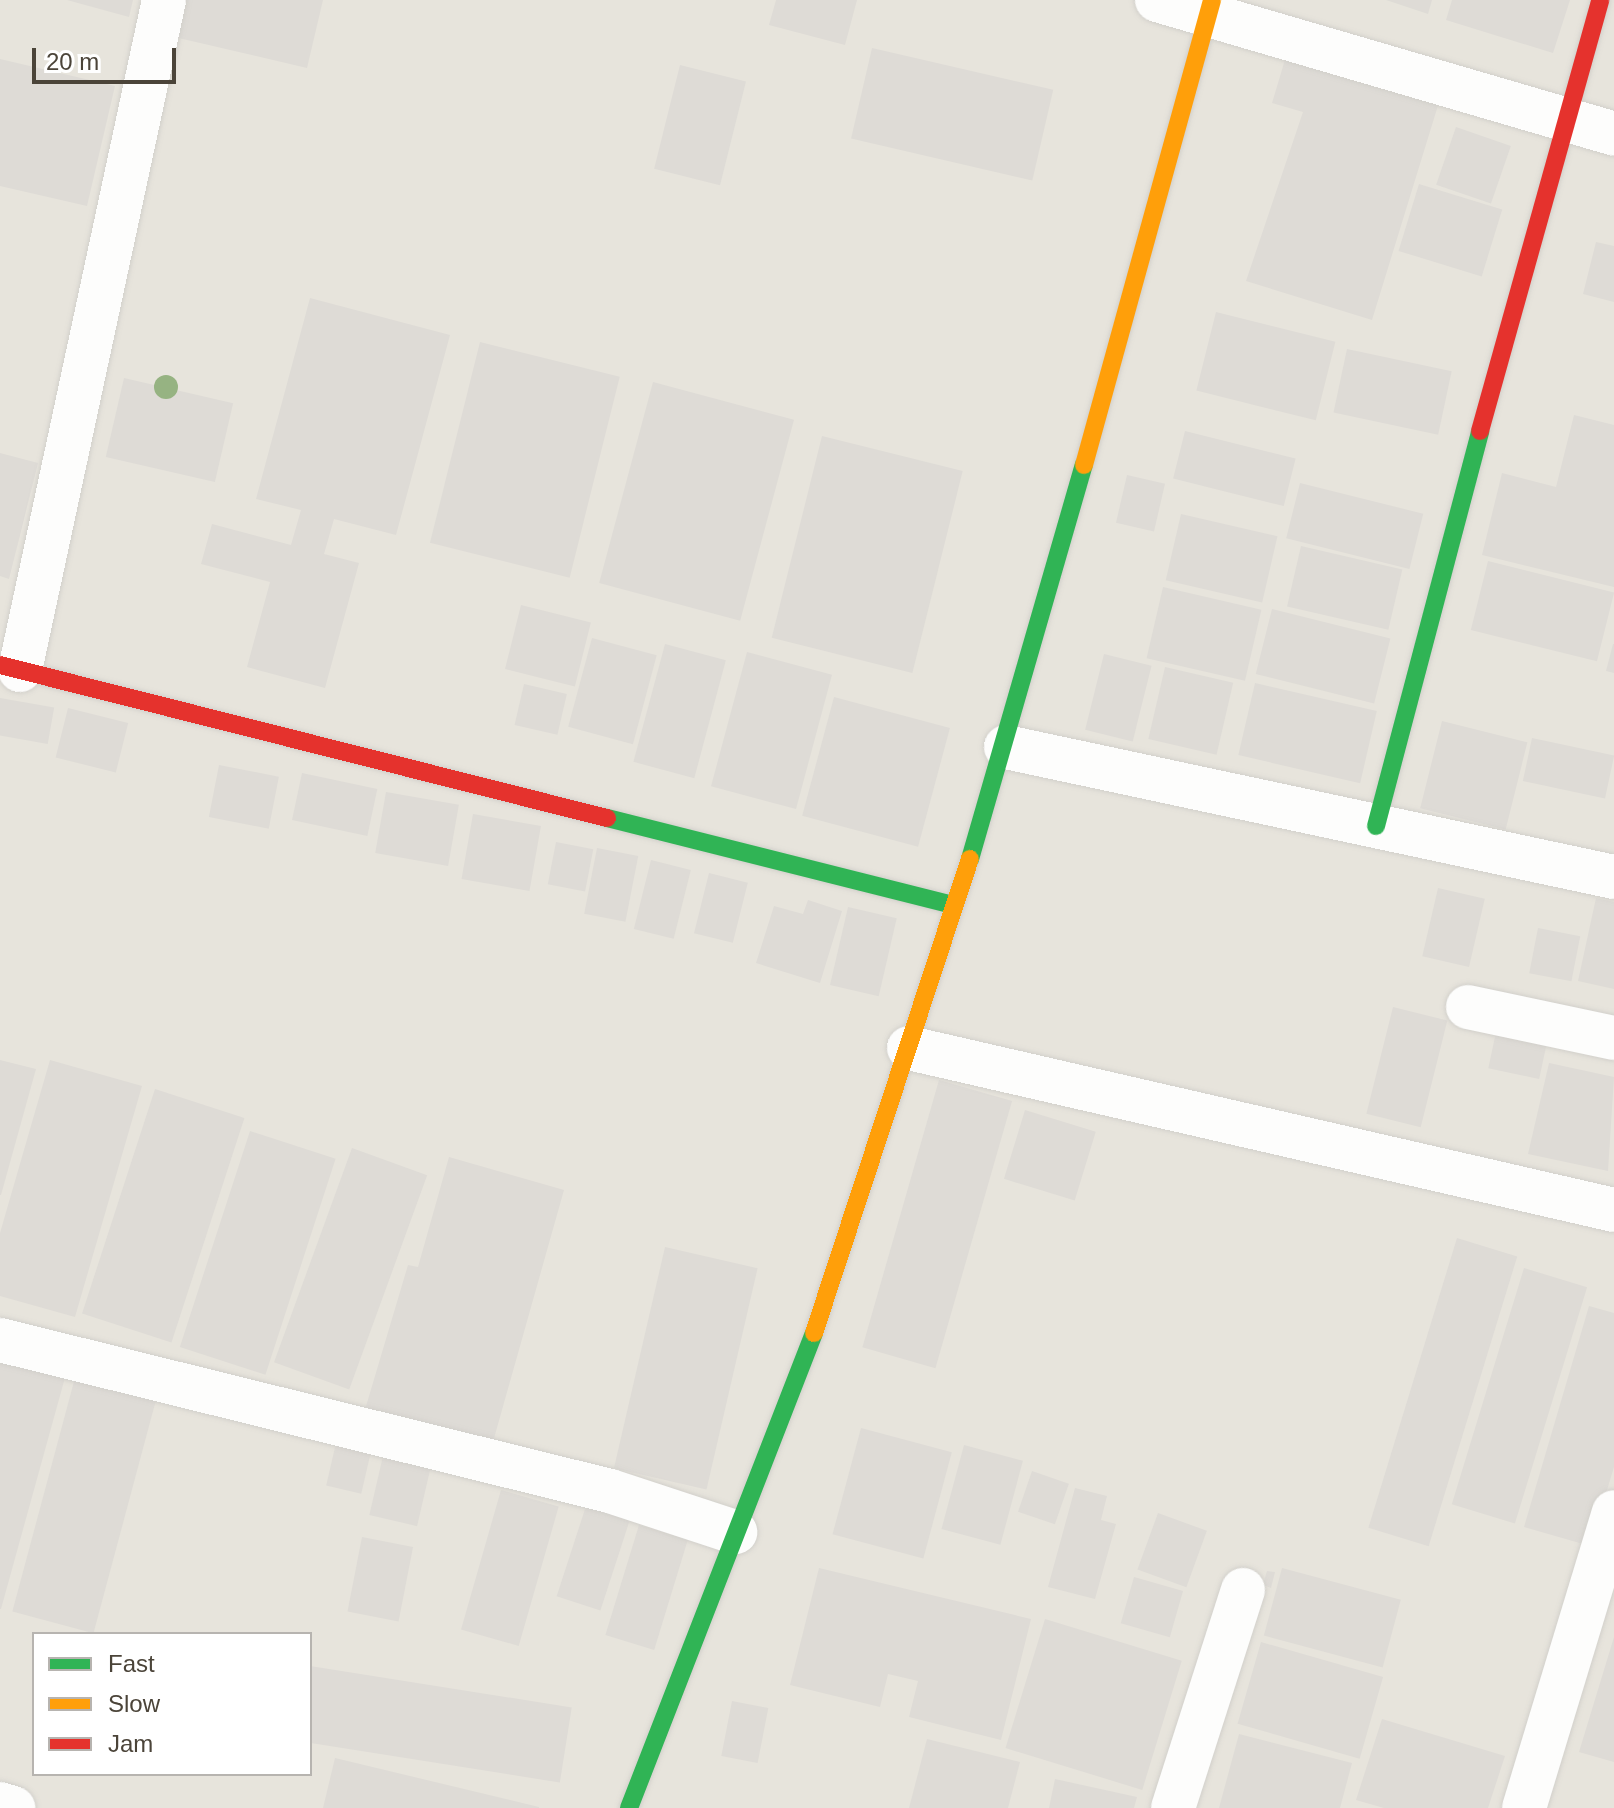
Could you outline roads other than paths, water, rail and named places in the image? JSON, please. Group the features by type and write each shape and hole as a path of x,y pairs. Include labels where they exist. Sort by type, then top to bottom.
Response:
{"street":[{"path":"164,0 10,668 954,905"},
{"path":"1157,0 1211,7 1561,120 1614,134"},
{"path":"1376,826 1561,120 1600,0"},
{"path":"629,1808 735,1532 791,1403 909,1048 1006,747 1211,7"},
{"path":"1006,747 1614,877"},
{"path":"1468,1007 1614,1038"},
{"path":"909,1048 1614,1210"},
{"path":"0,1340 610,1491 735,1532"},
{"path":"1524,1808 1606,1570 1614,1512"},
{"path":"1173,1808 1243,1590"},
{"path":"0,1804 13,1808"}]}
